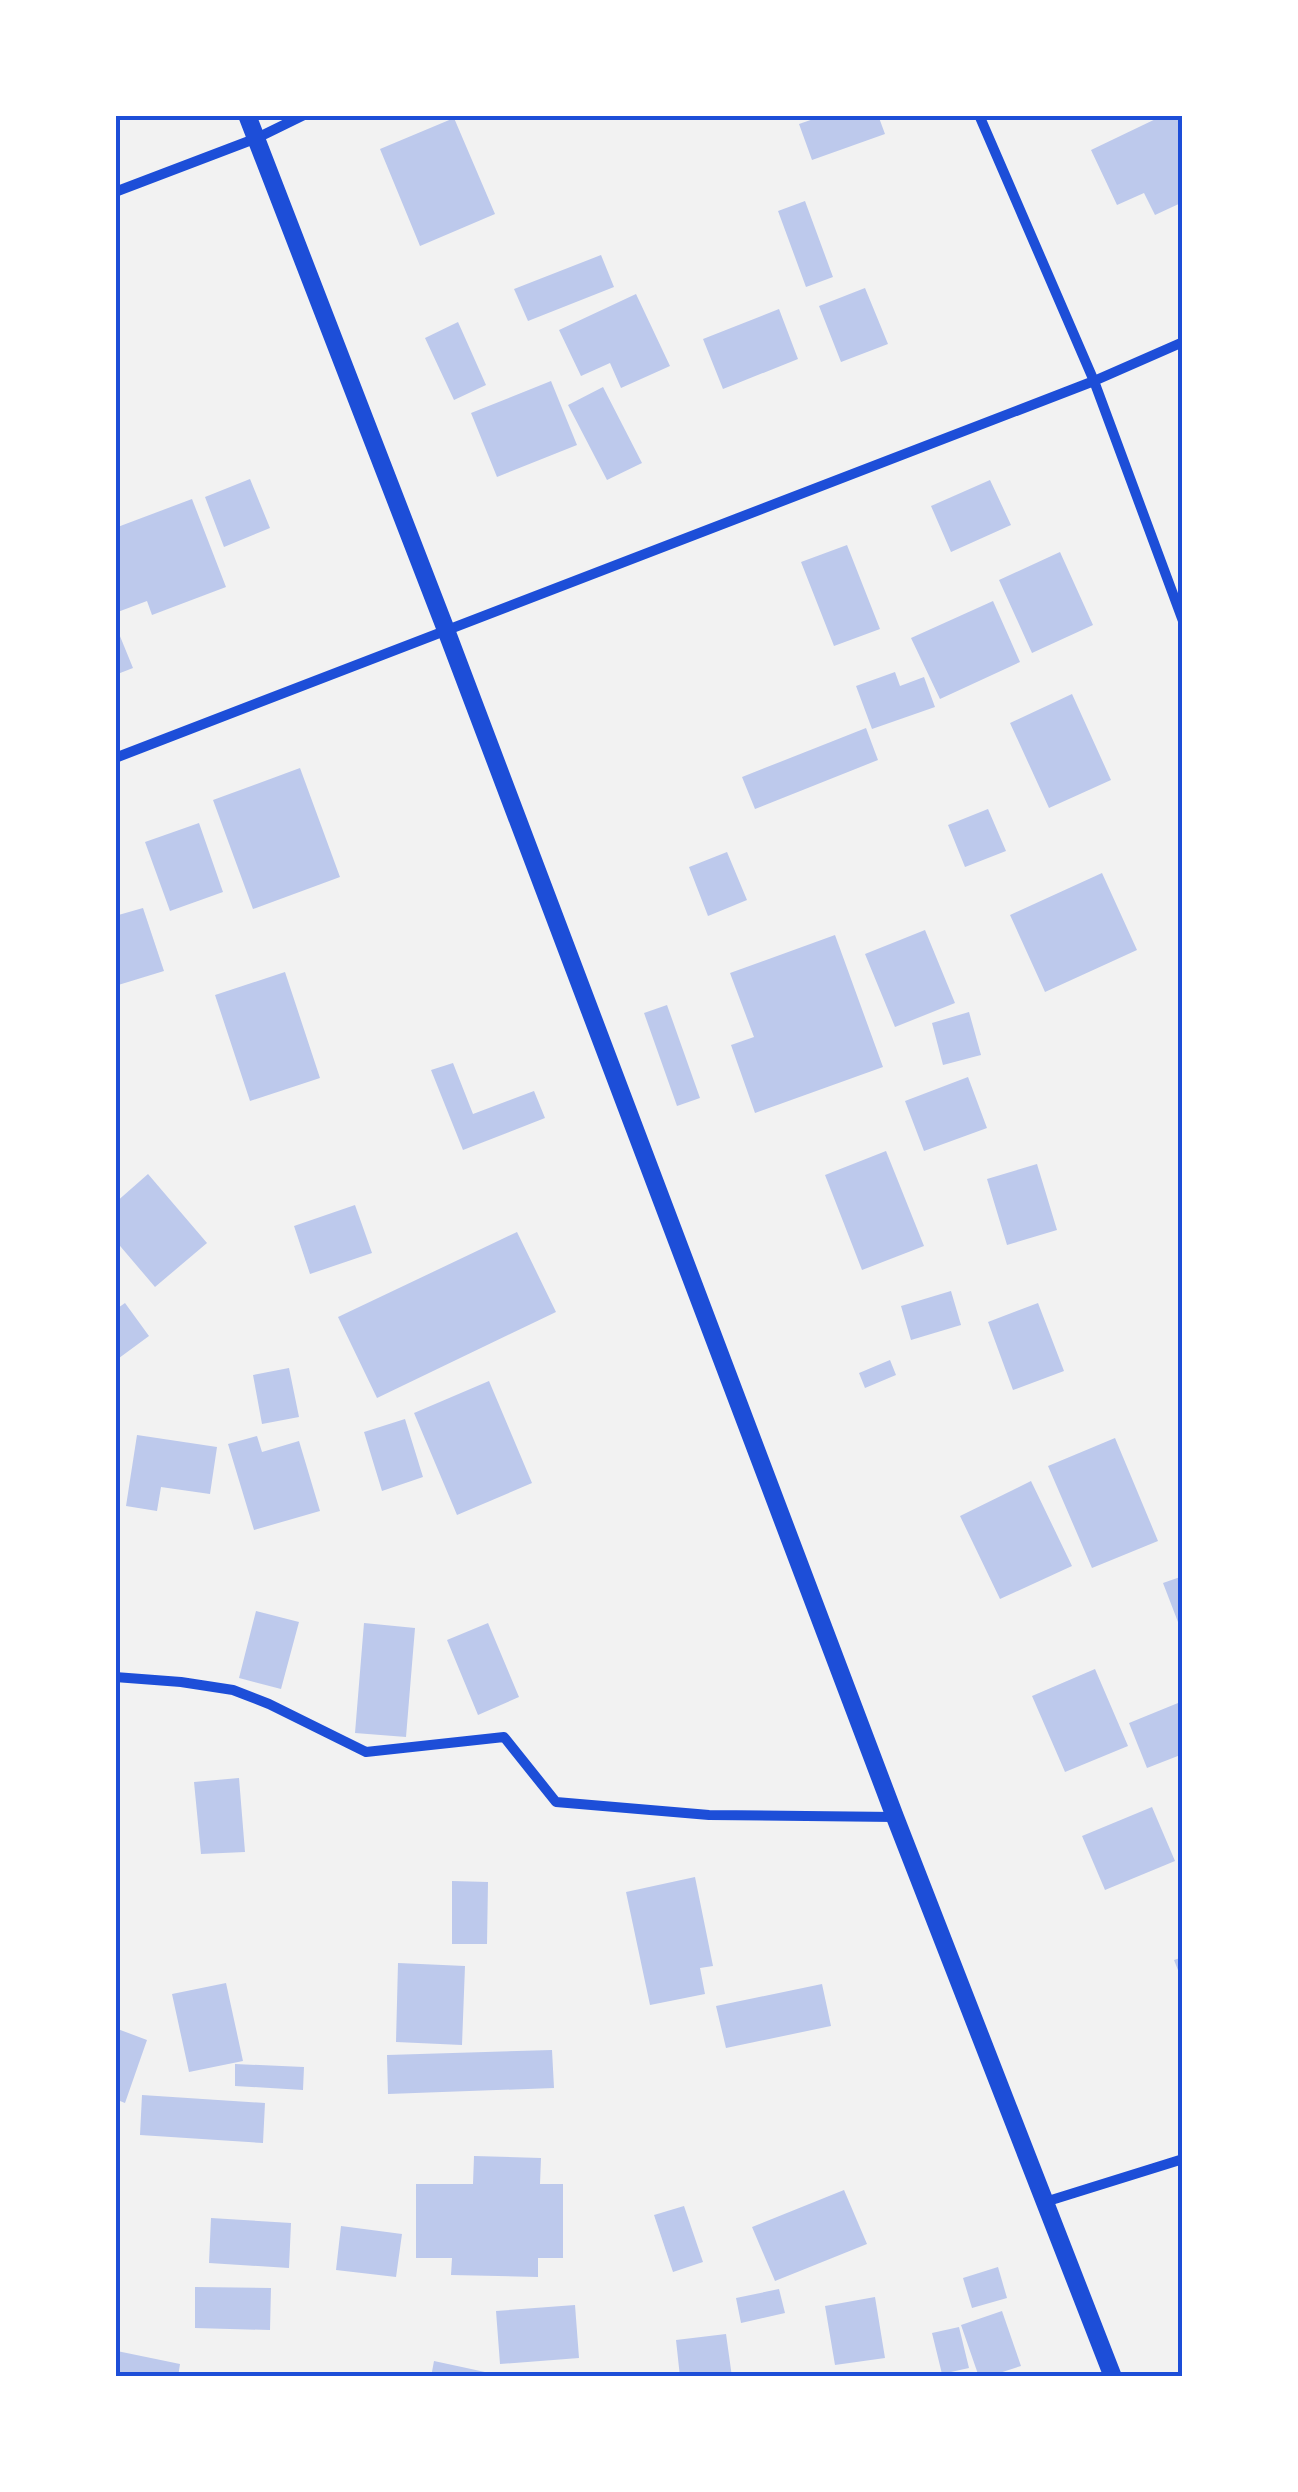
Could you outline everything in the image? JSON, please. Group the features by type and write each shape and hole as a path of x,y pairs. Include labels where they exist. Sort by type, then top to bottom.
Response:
{"street":[{"path":"247,115 895,1817 1113,2377"},
{"path":"115,192 256,138 304,115"},
{"path":"979,115 1094,381 1183,621"},
{"path":"115,758 1094,381 1183,342"},
{"path":"115,1677 233,1690 366,1752 504,1737 556,1802 710,1815 895,1817"},
{"path":"1045,2202 1183,2159"}],"building":[{"path":"825,115 878,115 885,134 812,160 799,124"},
{"path":"1164,115 1183,118 1183,202 1155,215 1144,193 1117,205 1091,150"},
{"path":"454,118 495,214 420,246 380,149"},
{"path":"805,201 833,277 806,287 778,211"},
{"path":"601,255 614,287 528,321 514,289"},
{"path":"865,288 888,344 841,362 819,306"},
{"path":"636,294 670,366 621,388 610,363 581,376 559,330"},
{"path":"779,309 798,359 723,389 703,339"},
{"path":"458,322 486,385 454,400 425,338"},
{"path":"551,381 577,445 497,477 471,413"},
{"path":"603,387 642,463 607,480 568,405"},
{"path":"250,479 270,528 224,547 205,497"},
{"path":"990,480 1011,525 951,552 931,506"},
{"path":"192,499 226,587 152,615 147,601 115,613 115,528"},
{"path":"847,545 880,629 834,646 801,562"},
{"path":"1060,552 1093,625 1032,653 999,580"},
{"path":"993,601 1020,662 940,699 911,638"},
{"path":"115,624 133,668 115,675"},
{"path":"895,672 900,686 924,677 935,707 872,729 856,686"},
{"path":"1072,694 1111,780 1049,808 1010,723"},
{"path":"866,728 878,760 755,809 742,777"},
{"path":"300,768 340,877 253,909 213,800"},
{"path":"988,809 1006,851 965,867 948,825"},
{"path":"199,823 223,892 170,911 145,842"},
{"path":"727,852 747,900 708,916 689,867"},
{"path":"1102,873 1137,950 1045,992 1010,915"},
{"path":"143,908 164,971 115,986 115,916"},
{"path":"925,930 955,1003 895,1027 865,954"},
{"path":"835,935 883,1067 755,1113 731,1045 754,1037 730,973"},
{"path":"285,972 320,1078 250,1101 215,995"},
{"path":"667,1005 700,1098 677,1106 644,1013"},
{"path":"969,1012 981,1055 943,1065 932,1023"},
{"path":"453,1063 473,1114 534,1091 545,1118 463,1150 431,1070"},
{"path":"968,1077 987,1128 924,1151 905,1101"},
{"path":"886,1151 924,1246 862,1270 825,1175"},
{"path":"1037,1164 1057,1230 1007,1245 987,1179"},
{"path":"148,1174 207,1243 155,1287 115,1240 115,1203"},
{"path":"355,1205 372,1253 310,1274 294,1226"},
{"path":"517,1232 556,1312 377,1398 338,1317"},
{"path":"951,1291 961,1325 911,1340 901,1306"},
{"path":"125,1303 149,1336 115,1361 115,1310"},
{"path":"1038,1303 1064,1371 1013,1390 988,1322"},
{"path":"890,1360 896,1375 865,1388 859,1373"},
{"path":"289,1368 299,1417 262,1424 253,1375"},
{"path":"489,1381 532,1483 457,1515 414,1413"},
{"path":"405,1419 423,1477 382,1491 364,1432"},
{"path":"137,1435 217,1447 210,1494 161,1487 157,1511 126,1506"},
{"path":"257,1436 262,1452 299,1441 320,1511 254,1530 228,1444"},
{"path":"1115,1438 1158,1541 1092,1568 1048,1466"},
{"path":"1031,1481 1072,1566 1000,1599 960,1516"},
{"path":"1183,1576 1183,1635 1163,1583"},
{"path":"256,1611 299,1622 281,1689 239,1678"},
{"path":"364,1623 415,1628 406,1737 355,1733"},
{"path":"488,1623 519,1697 478,1715 447,1640"},
{"path":"1095,1669 1128,1746 1065,1772 1032,1696"},
{"path":"1178,1703 1183,1717 1183,1754 1147,1768 1129,1723"},
{"path":"239,1778 245,1852 201,1854 194,1782"},
{"path":"1152,1807 1175,1861 1105,1890 1082,1836"},
{"path":"695,1877 713,1966 700,1968 705,1994 650,2005 626,1892"},
{"path":"452,1881 488,1882 487,1944 452,1944"},
{"path":"1183,1957 1183,1983 1174,1960"},
{"path":"398,1963 465,1966 462,2045 396,2042"},
{"path":"226,1983 243,2061 189,2072 172,1994"},
{"path":"822,1984 831,2026 726,2048 716,2006"},
{"path":"115,2028 147,2040 125,2103 115,2099"},
{"path":"552,2050 554,2088 388,2094 387,2055"},
{"path":"235,2064 304,2067 303,2090 235,2086"},
{"path":"142,2095 265,2103 263,2143 140,2135"},
{"path":"474,2156 541,2158 540,2184 563,2184 563,2258 538,2258 538,2277 451,2275 452,2258 416,2258 416,2184 473,2184"},
{"path":"844,2190 867,2244 775,2281 752,2227"},
{"path":"684,2206 703,2262 673,2272 654,2215"},
{"path":"211,2218 291,2223 289,2268 209,2263"},
{"path":"341,2226 402,2234 396,2277 336,2270"},
{"path":"998,2267 1007,2298 972,2308 963,2278"},
{"path":"195,2287 271,2288 270,2330 195,2328"},
{"path":"779,2289 785,2313 741,2323 736,2298"},
{"path":"875,2297 885,2358 835,2365 825,2306"},
{"path":"575,2305 579,2358 500,2364 496,2311"},
{"path":"1002,2311 1021,2366 979,2377 961,2325"},
{"path":"959,2327 969,2368 942,2374 932,2333"},
{"path":"726,2334 732,2377 680,2377 676,2340"},
{"path":"117,2351 180,2364 178,2377 115,2377"},
{"path":"434,2361 485,2372 484,2377 431,2377"}]}
